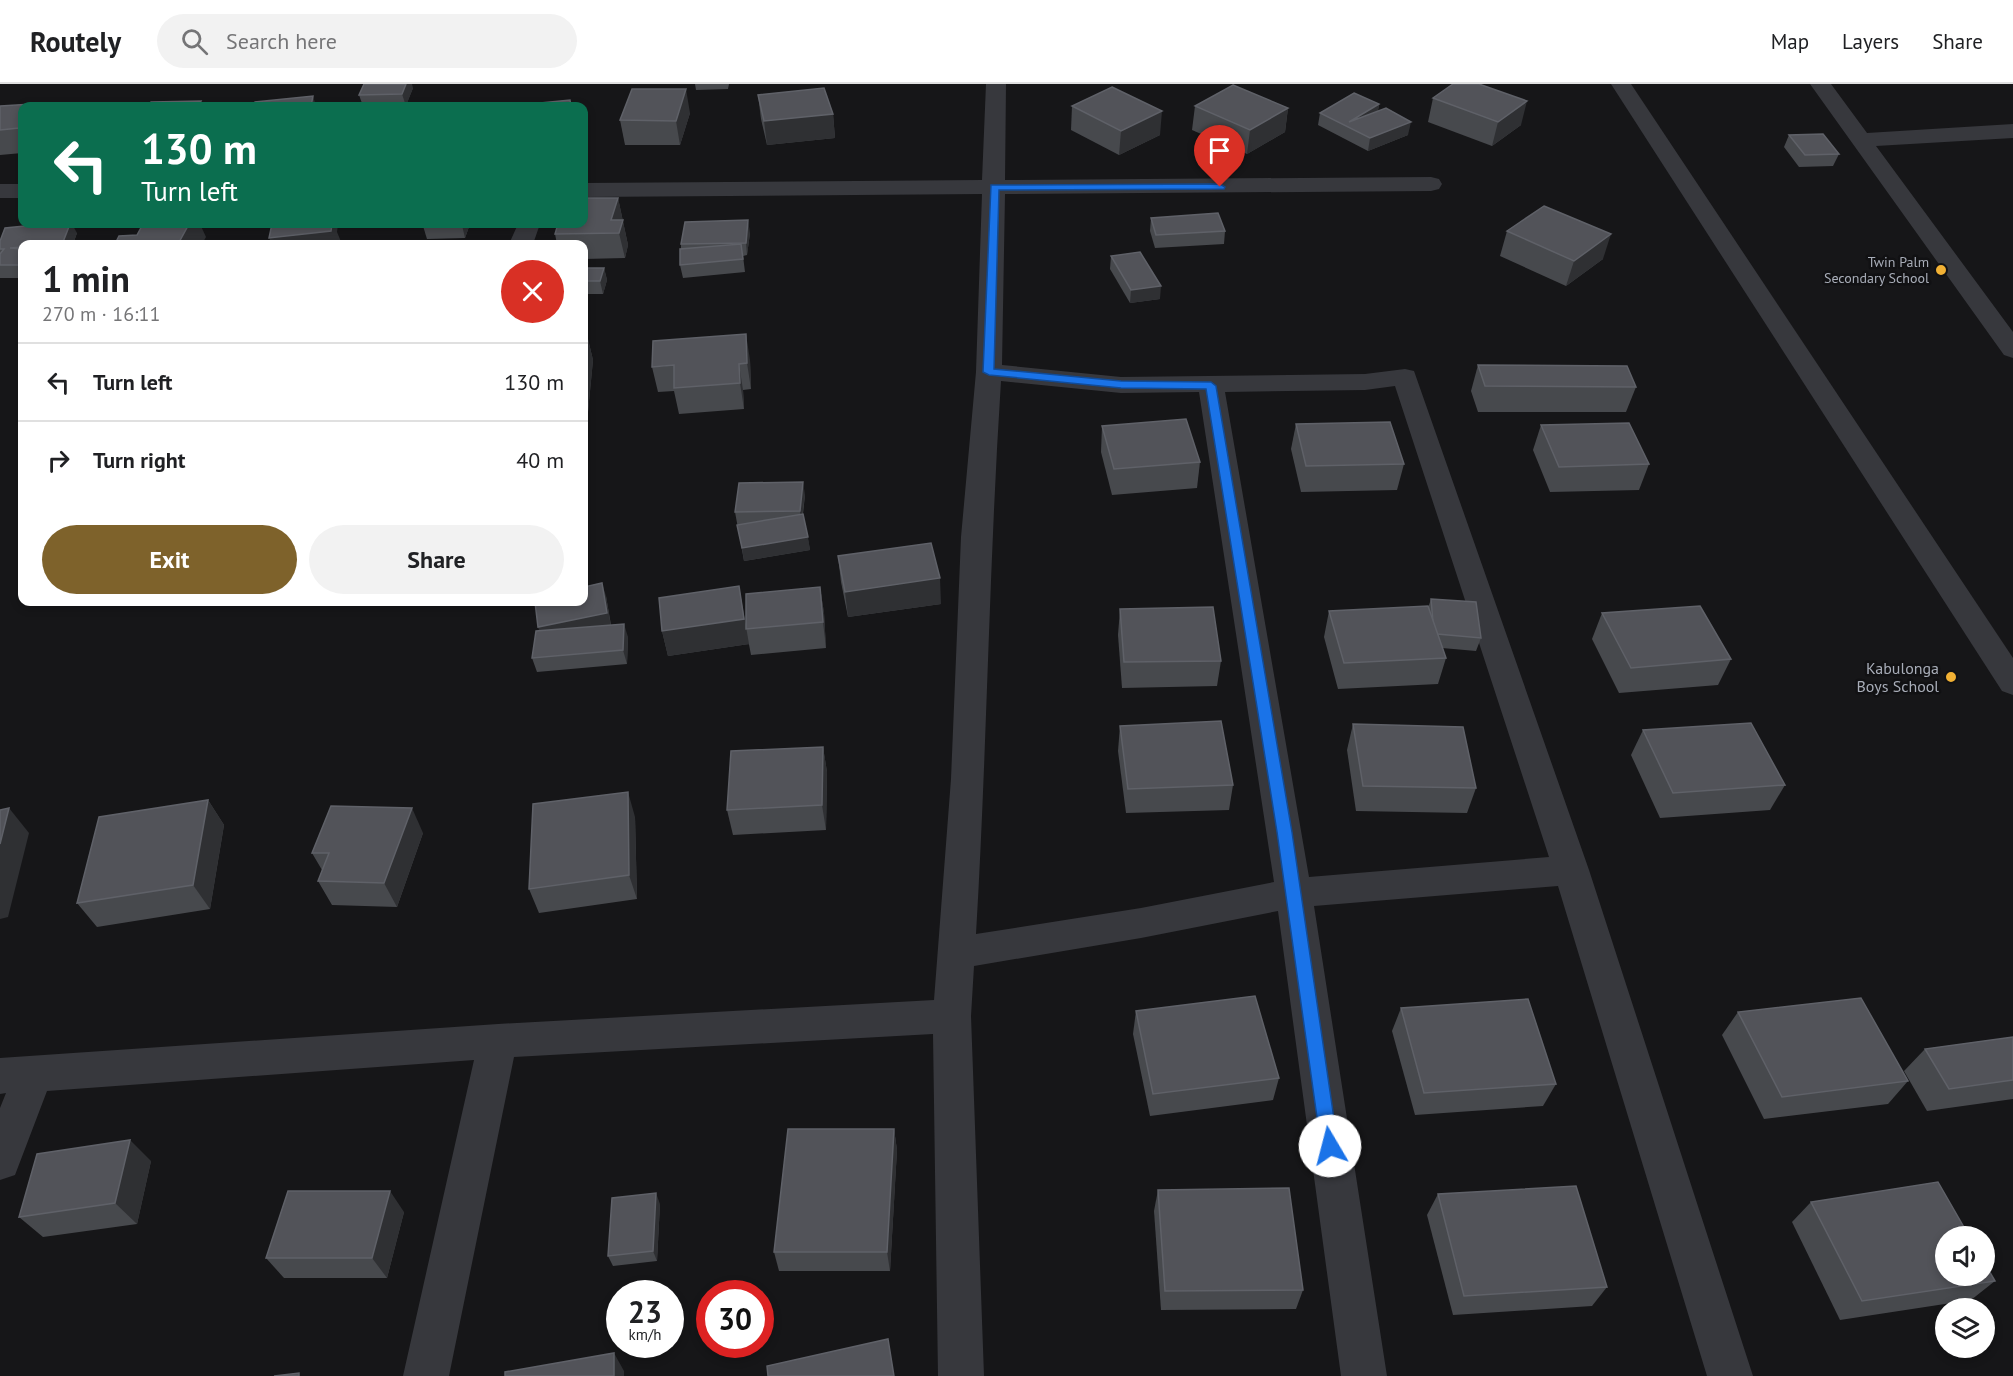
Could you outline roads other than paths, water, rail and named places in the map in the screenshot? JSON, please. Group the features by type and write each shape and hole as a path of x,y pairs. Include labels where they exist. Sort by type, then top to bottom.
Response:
{"street":[{"path":"961,1376 952,1016 968,779 976,537 989,372 996,84"},
{"path":"1621,84 2013,683"},
{"path":"1820,84 2013,350"},
{"path":"1861,140 2013,131"},
{"path":"588,190 1431,184"},
{"path":"0,191 18,191"},
{"path":"989,372 1121,385 1211,386 1365,382 1405,377 1571,870 1730,1376"},
{"path":"1211,386 1283,820 1364,1376"},
{"path":"956,953 1141,923 1292,893 1571,870"},
{"path":"0,1161 16,1075 498,1041 952,1016"},
{"path":"426,1376 498,1041"}],"place":[{"name":"Twin Palm Secondary School","path":"1941,270"},
{"name":"Kabulonga Boys School","path":"1951,677"}]}
